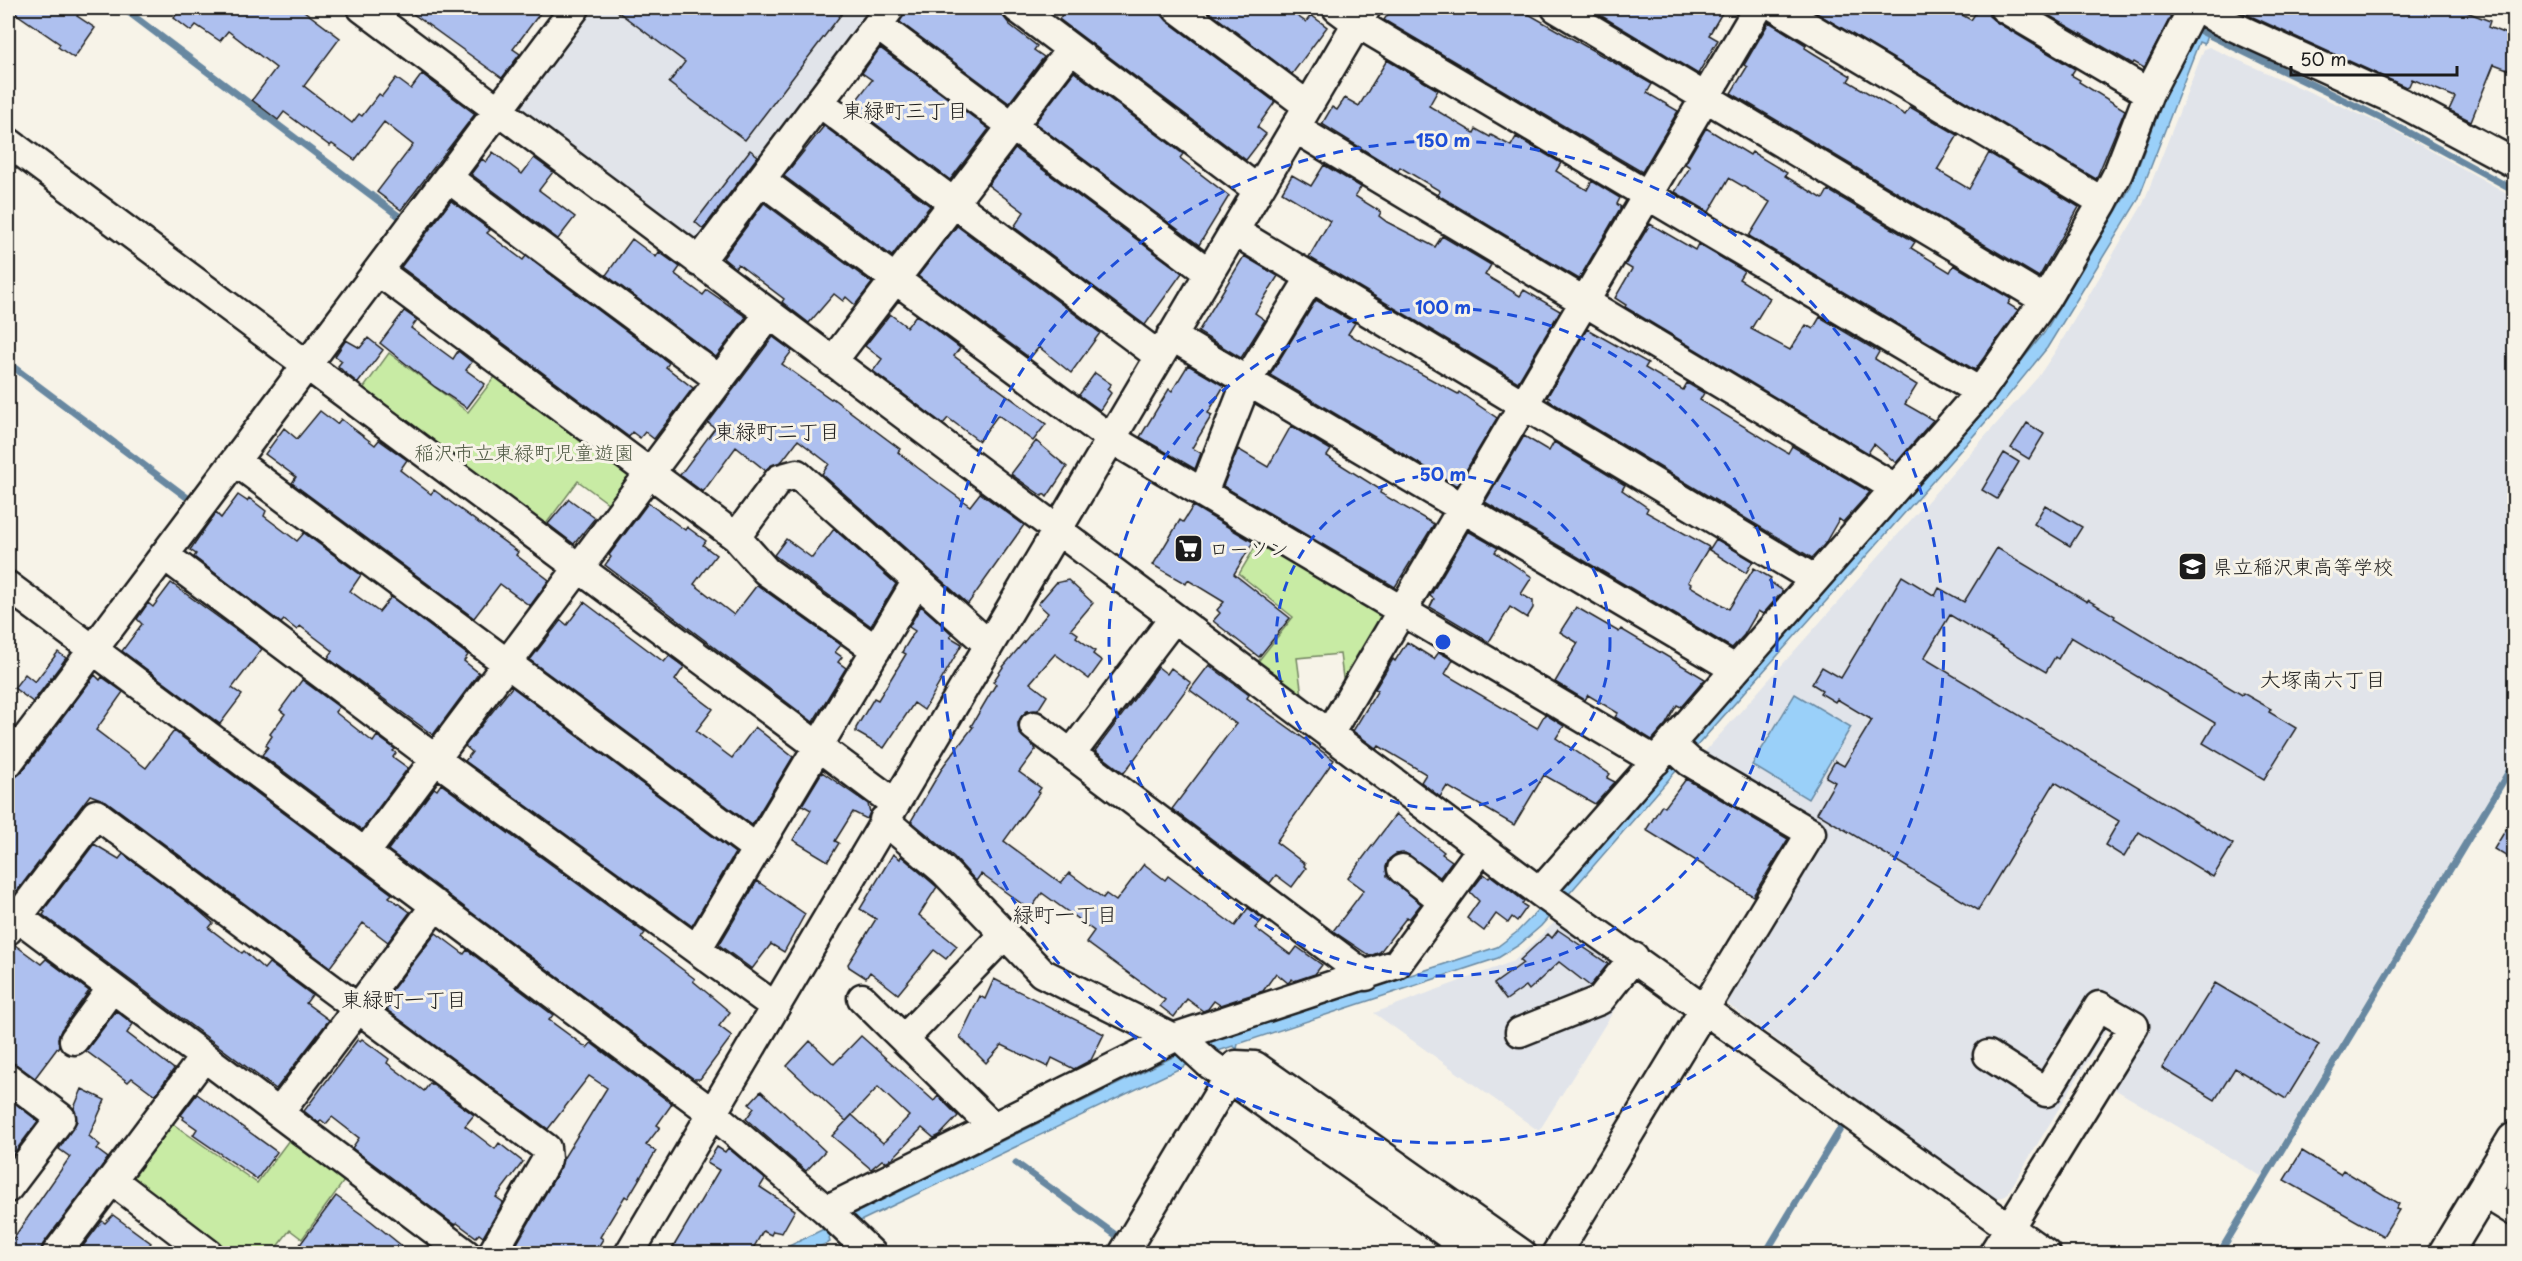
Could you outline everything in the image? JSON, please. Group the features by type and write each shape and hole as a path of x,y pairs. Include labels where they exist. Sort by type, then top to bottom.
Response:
{"main road":[{"path":"2445,1254 2514,1140"}],"street":[{"path":"362,8 1482,848 2046,1254"},
{"path":"8,763 575,8"},
{"path":"1017,8 1258,190"},
{"path":"1177,8 1302,117 1584,302 1894,488"},
{"path":"1556,8 2046,300"},
{"path":"1329,734 1758,8"},
{"path":"1777,8 2103,202"},
{"path":"2004,8 2149,93"},
{"path":"1551,899 1673,754 1735,669 1980,392 2046,300 2103,202 2118,173 2149,93 2202,10 2402,103 2512,159"},
{"path":"629,1254 1302,117 1354,12 1648,194 1980,392"},
{"path":"699,262 884,16 1012,126 1209,273"},
{"path":"832,362 1071,49"},
{"path":"819,102 954,202 1165,346 1247,381 1735,669"},
{"path":"8,142 819,747 889,812 1042,973 1195,1052 1476,1254"},
{"path":"448,178 720,380"},
{"path":"761,180 1110,438 1402,611 1673,754 1811,833 1556,1254"},
{"path":"1234,231 1814,579"},
{"path":"378,271 736,537 766,571 876,650"},
{"path":"1203,493 1247,381 1311,277"},
{"path":"365,853 769,314"},
{"path":"235,461 757,849"},
{"path":"736,537 779,479 797,474 988,644"},
{"path":"164,555 435,759 774,1006"},
{"path":"697,950 917,581"},
{"path":"8,586 711,1112 837,1220 872,1254"},
{"path":"1071,754 1174,618"},
{"path":"1034,726 1366,976"},
{"path":"466,1254 112,988 13,924 96,814 546,1148 547,1160 492,1254"},
{"path":"837,1220 992,1126 1195,1052 1397,964 1482,848"},
{"path":"1402,869 1444,901"},
{"path":"279,1113 436,905"},
{"path":"904,1039 1004,934"},
{"path":"1520,1032 1600,1000 1634,957"},
{"path":"74,1040 112,988"},
{"path":"862,998 992,1126"},
{"path":"1988,1055 2046,1092 2099,1006 2134,1026 1993,1254"},
{"path":"1123,1254 1195,1052"},
{"path":"1195,1052 1236,1065 1255,1066 1522,1254"},
{"path":"56,1254 204,1057"},
{"path":"8,1078 61,1118 8,1188"},
{"path":"112,1180 209,1254"},
{"path":"2483,1192 2514,1211"}],"shaded area":[{"path":"587,8 882,8 706,243 696,242 522,112 518,99"},
{"name":"県立稲沢東高等学校","path":"2209,47 2390,128 2514,197 2514,756 2261,1176 2111,1087 2116,1014 2006,1196 1995,1199 1726,1003 1725,991 1823,833 1701,756 2038,377 2143,204 2204,49"},
{"path":"1556,921 1636,975 1539,1131 1374,1013 1514,961"}],"green space":[{"name":"稲沢市立東緑町児童遊園","path":"389,353 468,412 500,370 633,478 612,506 578,481 543,528 360,393"},
{"path":"1261,537 1381,609 1385,618 1344,686 1340,654 1297,658 1302,696 1256,664 1293,617 1239,574"},
{"path":"173,1124 257,1183 289,1140 344,1181 302,1239 290,1230 272,1253 229,1254 137,1184 134,1177"}],"water":[{"path":"2197,17 2209,30 2204,44 2199,42 2138,200 2047,348 1999,407 1696,747 1701,751 1683,763 1541,926 1519,945 1498,958 1238,1044 1237,1049 1233,1046 1212,1053 852,1225 835,1238 832,1236 829,1238 830,1242 805,1253 773,1254 1201,1043 1497,947 1517,932 1551,897 2005,381 2044,333 2130,188"},
{"path":"1795,694 1851,727 1808,799 1752,765"}],"building":[{"path":"8,8 83,8 77,16 95,28 74,58 58,47 60,44"},
{"path":"171,8 300,8 340,38 304,86 352,123 359,114 362,116 379,94 382,96 396,78 411,89 422,74 475,114 401,210 377,192 413,145 384,122 355,160 332,144 330,146 284,112 278,120 252,100 276,68 228,31 220,41 196,25 191,31 174,18 178,12"},
{"path":"405,8 544,8 513,49 520,54 502,78"},
{"path":"613,8 846,8 745,140 669,83 685,62"},
{"path":"906,8 1001,8 1002,15 1010,25 1037,46 1034,50 1044,57 1009,103 900,22"},
{"path":"1067,8 1161,8 1162,15 1167,21 1275,102 1257,127 1266,134 1246,160 1059,19"},
{"path":"1204,8 1285,8 1306,22 1311,15 1327,27 1292,74"},
{"path":"1392,8 1518,8 1652,84 1647,93 1678,111 1642,172 1384,20"},
{"path":"1605,8 1725,8 1709,35 1718,40 1698,74 1600,15"},
{"path":"1808,8 1950,8 1971,20 1979,8 1988,8 1989,16 1996,22 2075,69 2071,75 2080,80 2079,82 2125,110 2096,179"},
{"path":"2036,8 2175,8 2144,68 2134,62 2133,64"},
{"path":"2246,8 2465,8 2464,11 2490,21 2488,27 2514,37 2514,57 2510,70 2494,64 2471,121 2449,110 2455,97 2412,79 2406,87 2244,13"},
{"path":"1769,22 1806,45 1805,48 1851,76 1848,81 1905,115 1910,107 1958,135 1937,170 1969,189 1989,153 2079,207 2039,277 1731,93 1747,67 1744,65"},
{"path":"880,48 989,129 950,180 852,106 872,80 862,73"},
{"path":"1387,60 1438,90 1429,106 1474,133 1476,129 1511,146 1516,137 1561,163 1556,171 1587,190 1592,181 1620,198 1617,204 1621,207 1579,279 1438,195 1440,191 1400,167 1398,171 1322,124 1332,107 1337,110 1345,98 1359,106"},
{"path":"1074,72 1183,154 1180,158 1229,196 1199,245 1035,123"},
{"path":"824,126 930,206 892,256 784,176"},
{"path":"1706,128 1750,155 1752,152 1787,173 1785,176 1823,199 1828,190 1915,242 1911,248 1950,272 1954,265 2011,299 2008,304 2018,310 1975,370 1749,236 1770,202 1729,178 1709,212 1675,192 1690,167 1685,164"},
{"path":"1015,149 1182,273 1145,325 1014,227 1024,212 988,185"},
{"path":"750,150 758,156 703,229 695,222"},
{"path":"493,152 522,174 534,158 553,172 539,190 575,217 558,239 471,174 482,159 486,162"},
{"path":"1324,165 1361,187 1355,196 1381,212 1379,216 1387,222 1435,247 1442,236 1491,265 1485,275 1520,296 1524,290 1560,311 1518,382 1309,257 1330,221 1282,192 1292,175 1311,186"},
{"path":"451,201 490,230 487,233 523,260 526,256 669,363 666,367 693,388 654,439 645,432 640,438 632,432 629,437 401,267"},
{"path":"764,203 872,283 855,305 846,297 843,301 834,294 809,323 782,302 784,299 738,264 735,268 723,258"},
{"path":"1650,224 1695,250 1698,244 1744,271 1739,279 1770,298 1751,329 1790,350 1806,325 1813,329 1820,317 1879,352 1875,359 1917,385 1905,404 1933,420 1896,463 1874,444 1868,453 1625,307 1626,305 1615,298 1632,269 1625,265"},
{"path":"957,226 1100,333 1071,373 1039,347 1030,358 918,276"},
{"path":"632,239 656,257 659,252 680,267 675,274 703,295 707,290 746,317 716,357 606,275"},
{"path":"1244,256 1278,276 1255,313 1265,320 1241,358 1198,332"},
{"path":"1316,300 1355,323 1348,334 1458,394 1459,392 1497,418 1457,486 1270,375"},
{"path":"404,311 417,320 411,328 453,359 458,351 472,362 466,370 485,384 467,408 435,387 380,343"},
{"path":"890,314 907,327 916,315 960,348 954,356 1046,424 1033,441 998,415 979,441 948,418 943,424 873,371 882,359 865,346"},
{"path":"1587,329 1648,363 1645,368 1683,390 1687,383 1704,393 1700,400 1788,453 1792,446 1870,492 1843,522 1839,519 1824,545 1812,558 1548,400 1550,398 1547,397"},
{"path":"773,337 792,351 782,364 900,449 898,452 918,468 970,506 980,493 1024,525 968,604 822,474 829,464 798,440 782,461 765,470 736,447 703,492 680,475 715,428 708,423"},
{"path":"368,338 383,350 358,383 338,366 342,361 335,356 346,340 360,348"},
{"path":"1188,365 1224,386 1208,413 1212,415 1192,448 1201,453 1195,469 1140,437 1169,389 1172,391"},
{"path":"1095,373 1111,384 1107,389 1111,393 1100,410 1079,395"},
{"path":"320,411 337,424 341,419 375,445 379,440 407,460 400,470 431,494 434,490 518,552 516,555 549,580 530,606 500,584 474,618 292,483 296,477 265,454 284,428 297,439"},
{"path":"2027,423 2044,434 2029,459 2011,448"},
{"path":"1291,426 1331,450 1327,456 1381,490 1380,493 1434,524 1395,587 1223,486 1238,449 1268,467"},
{"path":"1524,436 1549,451 1554,442 1625,485 1622,490 1648,508 1646,512 1709,547 1688,582 1690,586 1729,609 1754,568 1771,578 1769,581 1783,591 1763,614 1758,611 1744,635 1732,648 1485,502"},
{"path":"1036,441 1067,467 1047,497 1044,494 1042,496 1011,474"},
{"path":"2004,453 2019,462 1997,499 1982,490"},
{"path":"238,495 247,501 249,498 266,511 264,516 297,541 304,533 361,575 350,591 379,612 391,597 468,655 464,661 479,673 433,735 328,658 333,651 300,626 297,630 284,620 281,623 194,557 196,554 190,550 205,528 216,513 221,518"},
{"path":"569,499 595,518 574,544 548,524"},
{"path":"648,503 685,530 687,527 706,541 703,545 716,555 694,584 734,615 757,585 841,645 835,652 842,657 838,662 846,668 813,722 605,565 611,557 609,555"},
{"path":"2045,505 2082,527 2070,546 2034,524"},
{"path":"1193,506 1253,542 1234,574 1290,618 1259,657 1213,621 1220,613 1217,610 1224,602 1188,580 1186,584 1153,565 1180,520 1183,522"},
{"path":"834,529 896,584 871,626 774,555 786,539 812,558"},
{"path":"1468,531 1498,548 1495,552 1532,577 1521,594 1533,601 1533,608 1527,618 1510,607 1489,642 1430,607 1434,599 1430,596"},
{"path":"1716,539 1753,561 1746,573 1709,550"},
{"path":"1997,548 2087,602 2088,600 2115,616 2114,618 2242,695 2243,693 2271,709 2269,712 2296,728 2264,779 2203,743 2215,723 2071,637 2058,659 2055,657 2046,672 1950,615 1924,658 2233,844 2213,877 2139,832 2124,857 2105,845 2119,821 2055,782 1978,910 1817,813 1835,782 1826,777 1835,761 1844,766 1872,720 1837,699 1835,702 1820,693 1822,690 1812,684 1822,667 1841,678 1902,576 1935,596 1939,588 1964,602"},
{"path":"1068,580 1093,603 1071,629 1078,634 1076,637 1095,651 1093,654 1102,661 1089,679 1055,654 1030,683 1047,696 1038,710 1027,711 1018,723 1019,733 1036,749 1019,772 1041,788 1004,841 1061,883 1069,873 1103,898 1106,894 1116,901 1144,864 1165,880 1168,876 1235,926 1248,908 1263,919 1255,928 1291,955 1297,947 1322,965 1315,974 1294,981 1292,979 1288,983 1276,973 1263,991 1220,1005 1214,1001 1208,1009 1203,1011 1187,999 1174,1017 1160,1006 1165,1000 1086,942 1094,931 1042,893 1030,910 981,874 976,881 954,857 911,821 944,765 973,727 971,726 996,684 993,682 1048,613 1038,604 1056,583"},
{"path":"171,583 262,649 232,688 242,695 220,724 122,651 142,624 137,619 148,603 153,607"},
{"path":"584,602 664,662 669,656 684,667 675,680 713,709 696,731 732,758 755,727 793,757 752,825 530,660 561,620 567,625"},
{"path":"921,606 952,634 950,637 962,644 924,710 914,703 884,748 856,732 856,728 874,698 878,700 906,654 902,652 915,631 909,627"},
{"path":"1576,607 1619,632 1621,629 1705,679 1681,707 1677,705 1666,724 1652,740 1615,717 1618,713 1588,695 1585,700 1555,682 1578,643 1560,632"},
{"path":"1407,642 1434,659 1439,652 1453,660 1445,674 1537,728 1545,714 1564,726 1556,738 1610,774 1607,778 1615,782 1595,804 1544,775 1514,825 1447,786 1440,797 1421,782 1426,774 1379,746 1377,749 1353,731 1378,690 1375,689 1393,659 1395,661"},
{"path":"58,652 66,658 33,702 14,688 25,674 35,682"},
{"path":"1209,665 1249,695 1247,698 1334,760 1276,842 1305,864 1306,868 1292,887 1276,875 1270,883 1172,809 1236,724 1190,690"},
{"path":"1158,667 1167,674 1171,668 1191,683 1124,773 1095,751"},
{"path":"95,675 100,680 102,677 123,692 96,730 146,768 174,731 392,894 389,897 410,912 388,942 363,923 330,967 106,801 90,795 17,891 8,885 8,782 21,773"},
{"path":"302,680 339,707 335,712 373,742 377,736 395,749 393,751 396,753 393,757 408,768 362,830 262,755 268,747 266,745 272,736 270,734 285,714 280,710"},
{"path":"512,687 735,853 692,926 465,761 472,752 465,746"},
{"path":"822,772 868,804 870,812 867,819 853,812 835,841 839,843 828,861 793,840 811,810 802,805"},
{"path":"1686,779 1788,839 1753,896 1646,830 1662,805 1665,807"},
{"path":"441,784 645,933 641,938 695,979 693,981 730,1012 719,1026 732,1036 700,1079 694,1079 388,850 434,788 437,790"},
{"path":"1396,814 1452,861 1440,877 1405,853 1396,854 1389,859 1386,867 1387,876 1421,904 1409,919 1407,917 1380,952 1370,956 1333,931 1364,890 1348,878"},
{"path":"2514,816 2514,861 2494,849"},
{"path":"94,844 119,859 123,854 198,910 213,923 209,928 242,953 244,951 264,969 269,963 312,995 306,1003 329,1020 276,1089 43,915 45,912 43,911"},
{"path":"893,854 900,859 901,856 937,887 919,915 957,946 946,959 934,950 898,994 870,972 866,978 848,964 876,919 860,909"},
{"path":"1484,874 1489,878 1491,876 1524,901 1522,904 1527,907 1517,921 1512,917 1508,923 1496,914 1484,931 1467,918 1479,901 1470,892"},
{"path":"757,881 805,914 784,952 771,944 752,969 719,945"},
{"path":"1558,930 1608,964 1590,986 1559,962 1529,990 1526,986 1506,1000 1494,984 1523,963 1520,960 1548,934 1552,938"},
{"path":"436,933 464,954 467,950 553,1015 549,1020 587,1048 591,1043 672,1104 657,1125 660,1127 646,1145 656,1151 628,1198 625,1196 600,1237 603,1239 594,1254 511,1254 561,1167 563,1159 607,1088 589,1076 548,1129 387,1010 391,1004 385,999"},
{"path":"15,945 41,964 46,959 89,991 61,1030 58,1038 59,1046 35,1078 17,1065 8,1062 8,946"},
{"path":"994,979 1104,1034 1091,1060 1074,1069 1052,1058 1048,1067 1002,1045 986,1063 960,1037 980,996 985,999"},
{"path":"2215,983 2319,1045 2286,1099 2235,1068 2215,1100 2162,1068"},
{"path":"116,1011 133,1024 127,1033 174,1069 155,1095 132,1078 128,1082 86,1051"},
{"path":"861,1036 934,1101 938,1096 958,1116 940,1135 934,1138 922,1128 893,1158 885,1162 882,1160 871,1169 832,1136 852,1115 883,1143 909,1116 878,1087 846,1121 787,1066 810,1041 834,1064"},
{"path":"358,1039 360,1041 362,1039 389,1059 387,1063 424,1091 430,1083 474,1115 465,1126 495,1149 499,1143 523,1162 496,1197 503,1202 483,1237 479,1234 476,1237 457,1223 455,1225 352,1148 359,1138 332,1117 326,1124 321,1120 319,1123 304,1111"},
{"path":"82,1089 105,1100 89,1136 100,1145 96,1149 108,1158 43,1244 40,1254 8,1254 8,1246 70,1157 59,1149 77,1121 74,1108"},
{"path":"761,1091 825,1151 806,1171 746,1119 754,1108 749,1104"},
{"path":"197,1094 277,1152 257,1179 193,1135 197,1129 181,1115"},
{"path":"8,1098 38,1121 8,1161"},
{"path":"717,1147 725,1152 728,1148 765,1179 760,1187 795,1210 782,1233 773,1231 771,1235 763,1231 750,1254 669,1254 719,1170 707,1163"},
{"path":"2302,1151 2340,1174 2343,1170 2399,1204 2396,1209 2399,1210 2383,1236 2284,1180"},
{"path":"336,1196 371,1221 412,1254 293,1254"},
{"path":"113,1215 151,1243 143,1254 77,1254 102,1221 105,1223"}],"waterway":[{"path":"123,8 404,220"},
{"path":"2201,31 2391,123 2514,190"},
{"path":"8,363 193,502"},
{"path":"2219,1254 2514,763"},
{"path":"1765,1254 1842,1126"},
{"path":"1016,1163 1124,1241"}],"place":[{"name":"ローソン","path":"1188,548"},
{"name":"県立稲沢東高等学校","path":"2192,566"}],"district":[{"name":"東緑町三丁目","path":"905,109"},
{"name":"東緑町二丁目","path":"777,430"},
{"name":"大塚南六丁目","path":"2323,678"},
{"name":"緑町一丁目","path":"1065,913"},
{"name":"東緑町一丁目","path":"404,998"}]}
